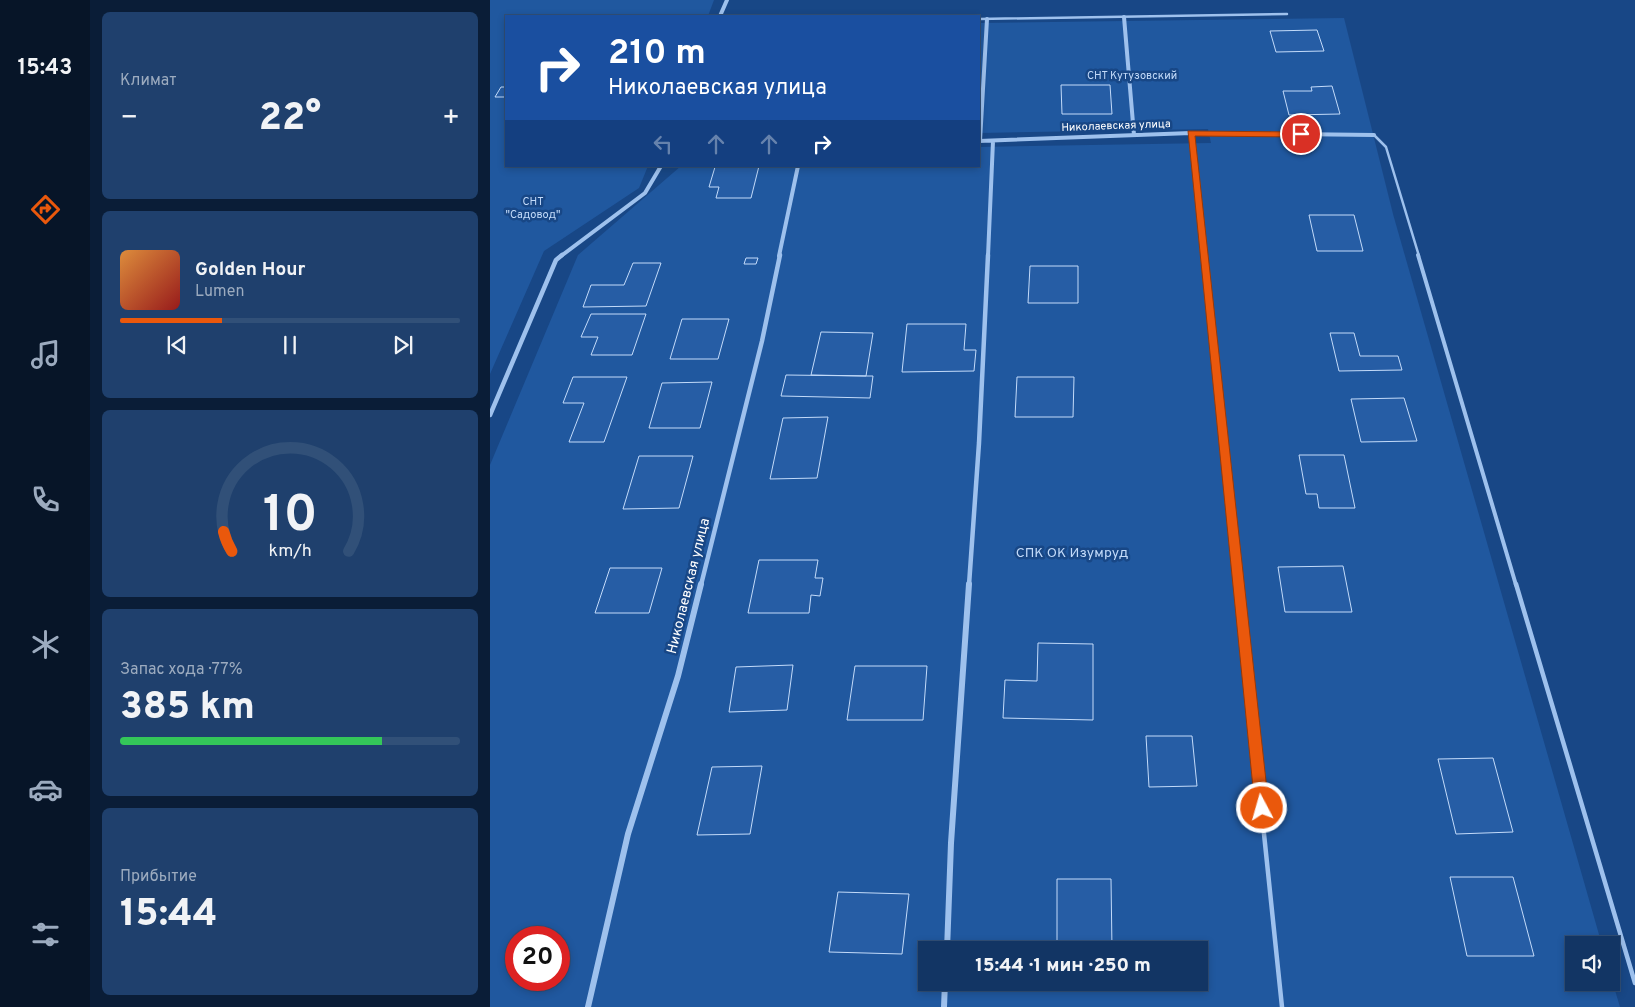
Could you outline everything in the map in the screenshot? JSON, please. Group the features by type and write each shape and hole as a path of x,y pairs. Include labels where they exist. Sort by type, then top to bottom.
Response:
{"street":[{"path":"720,15 727,0"},
{"path":"1124,17 1134,135"},
{"path":"980,127 987,19"},
{"name":"Николаевская улица","path":"980,142 1191,133 1374,135"},
{"path":"946,941 951,843 979,443 993,141"},
{"path":"490,415 556,260 645,194 661,167"},
{"name":"Николаевская улица","path":"588,1007 628,834 678,676 757,360 798,167"},
{"path":"944,1007 945,991"}],"lane":[{"path":"980,19 1287,14"},
{"path":"1191,133 1282,1007"},
{"path":"1374,135 1386,147 1635,983"}],"green space":[{"name":"СНТ \"Садовод\"","path":"490,0 714,0 708,15 505,15 505,167 648,167 639,188 544,251 490,374"},
{"name":"СПК ОК Изумруд","path":"1344,18 1393,214 1599,936 1565,936 1565,991 1615,991 1620,1007 490,1007 490,465 578,255 680,167 980,167 980,147 1211,143 1208,129 980,133 980,23"}],"building":[{"path":"1317,30 1324,51 1276,52 1270,31"},
{"path":"1061,85 1110,85 1112,114 1062,114"},
{"path":"1332,86 1340,114 1289,115 1283,91 1312,91 1311,87"},
{"path":"501,87 505,87 505,97 495,97"},
{"path":"715,167 759,167 751,198 716,198 719,187 709,187"},
{"path":"1309,215 1354,215 1363,251 1317,251"},
{"path":"746,258 758,258 756,264 744,264"},
{"path":"633,263 661,263 646,306 583,307 591,285 624,285"},
{"path":"1030,266 1078,266 1078,303 1028,303"},
{"path":"591,314 646,314 632,355 591,355 598,337 581,337"},
{"path":"682,319 729,319 718,359 670,359"},
{"path":"907,324 966,324 964,350 976,350 974,371 902,372"},
{"path":"821,332 873,333 866,376 811,375"},
{"path":"1330,333 1354,333 1360,356 1398,356 1402,370 1339,371"},
{"path":"786,375 873,376 870,398 781,396"},
{"path":"573,377 627,377 604,442 569,442 584,403 563,403"},
{"path":"1017,377 1074,377 1073,417 1015,417"},
{"path":"712,382 700,428 649,428 662,383"},
{"path":"1404,398 1417,441 1361,442 1351,399"},
{"path":"828,417 817,478 770,479 783,418"},
{"path":"1299,455 1344,455 1355,508 1319,508 1317,494 1306,494"},
{"path":"639,456 693,456 679,508 623,509"},
{"path":"759,560 818,560 815,578 823,578 820,596 811,595 809,613 748,613"},
{"path":"1343,566 1352,612 1285,612 1278,567"},
{"path":"610,568 662,568 649,613 595,613"},
{"path":"1038,643 1093,644 1093,720 1003,718 1005,680 1037,681"},
{"path":"793,665 787,710 729,712 736,667"},
{"path":"855,666 927,666 923,720 847,720"},
{"path":"1146,736 1192,736 1197,786 1149,787"},
{"path":"1493,758 1513,832 1456,834 1438,759"},
{"path":"762,766 750,834 697,835 712,767"},
{"path":"1450,877 1513,877 1534,956 1467,956"},
{"path":"1057,879 1111,879 1112,941 1057,941"},
{"path":"838,892 909,894 902,954 829,952"}],"route":[{"path":"1262,808 1191,133 1301,134"}],"park label":[{"name":"СНТ Кутузовский","path":"1132,76"}]}
